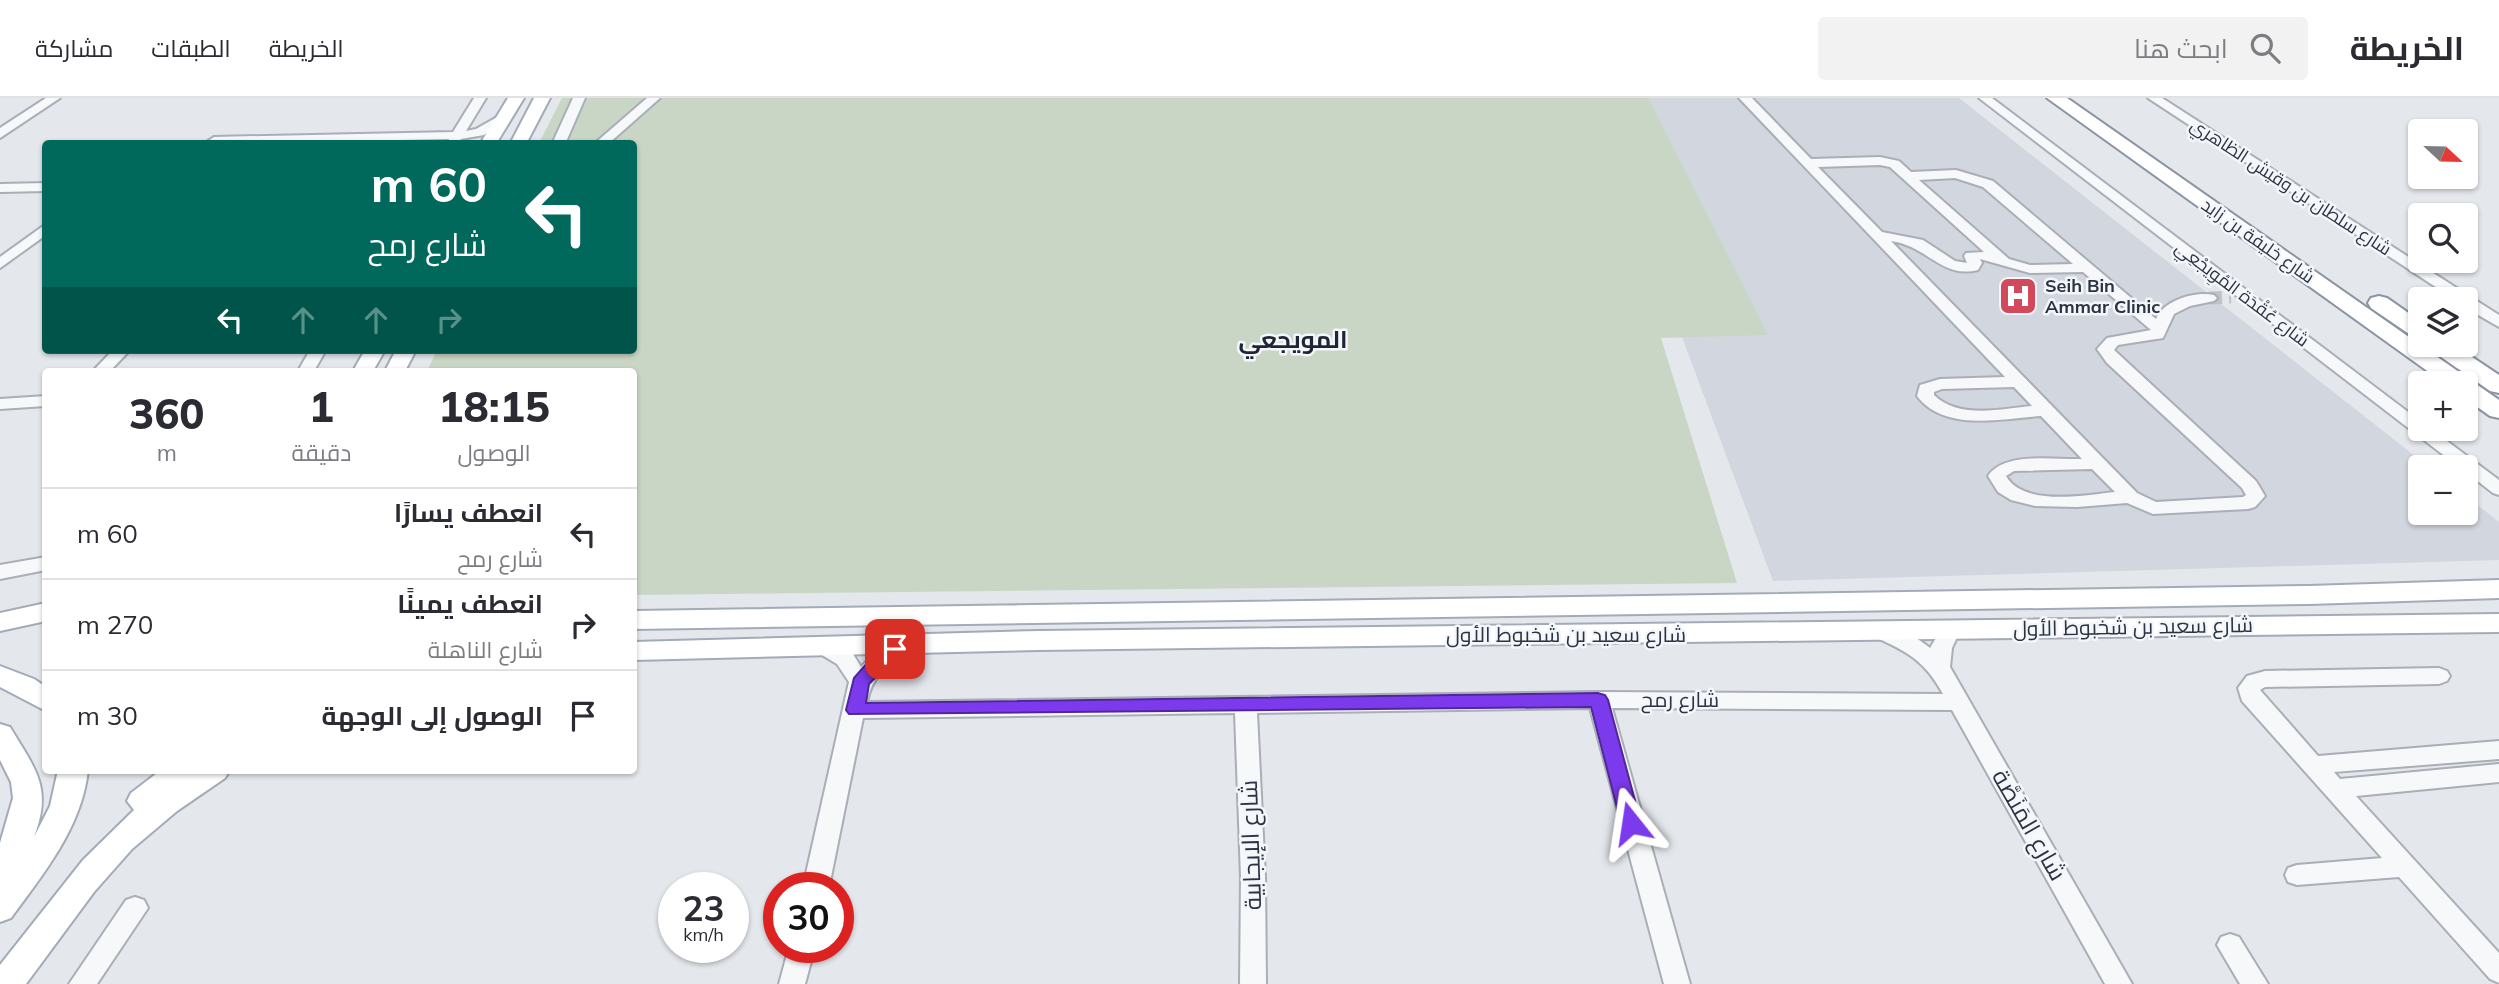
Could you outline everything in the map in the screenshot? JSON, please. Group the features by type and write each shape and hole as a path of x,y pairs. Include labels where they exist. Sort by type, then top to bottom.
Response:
{"highway":[{"name":"شارع خليفة بن زايد","path":"2056,98 2442,371"},
{"name":"شارع خليفة بن زايد","path":"2082,98 2408,323"},
{"path":"2457,357 2499,386"},
{"path":"2478,396 2499,411"}],"main road":[{"path":"490,140 516,98"},
{"path":"520,140 542,98"},
{"name":"شارع سعيد بن شخبوط الأول","path":"637,620 2309,595 2499,589"},
{"path":"2212,625 2221,617 2235,614 2316,612 2321,607 2309,595"},
{"path":"1711,634 1706,625 1714,616 1827,613 1857,601"},
{"path":"0,622 42,613"},
{"name":"شارع سعيد بن شخبوط الأول","path":"637,651 912,642 1882,632 2499,622"},
{"path":"0,633 42,624"},
{"path":"0,676 24,686 42,698"},
{"path":"0,735 20,769 28,790 23,821 9,859 0,873"},
{"path":"0,908 49,840 67,799 72,774"},
{"path":"0,975 92,850 130,811 177,774"},
{"path":"4,984 23,964 94,868 159,807 209,774"}],"street":[{"path":"0,134 54,98"},
{"path":"463,139 480,98"},
{"path":"560,140 579,98"},
{"path":"605,140 654,98"},
{"path":"1745,98 2097,464 2130,497 2145,505 2162,509 2248,503 2256,496 2249,485 2107,354 2105,349 2113,341 2151,337 2160,330 2162,318 2174,306 2209,298"},
{"name":"شارع عُقْدَة المُوِيجْعِي","path":"1985,98 2238,296 2499,489"},
{"name":"شارع سلطان بن وقيش الظاهري","path":"2154,98 2445,287"},
{"path":"399,140 463,139 503,119"},
{"path":"1808,163 1880,161 1894,164 2004,262"},
{"path":"1910,176 1956,174 1982,180 2160,330"},
{"path":"0,188 42,187"},
{"path":"0,264 42,231"},
{"path":"1878,236 1917,242 1933,251 1945,263 1957,268 1973,267 1975,263 1971,256 1976,255 2030,269 2085,268"},
{"name":"شارع سلطان بن وقيش الظاهري","path":"2478,308 2499,322"},
{"path":"104,368 118,354"},
{"path":"2019,382 1940,384 1926,389 1924,396 1936,408 1958,414 2046,410"},
{"path":"0,404 42,401"},
{"path":"2097,464 2013,466 2002,470 1997,476 2005,490 2035,502 2130,497"},
{"path":"0,572 42,564"},
{"path":"1939,667 1941,648 1950,631"},
{"name":"شارع المَنَصَّة","path":"1882,632 1915,647 1939,667 2119,984"},
{"path":"819,872 860,682 881,659 912,642"},
{"path":"819,644 845,659 860,682"},
{"path":"2439,676 2265,679 2255,682 2249,688 2256,705 2499,971"},
{"path":"1598,700 1676,984"},
{"name":"شارع رمح","path":"855,710 1598,700 1958,702"},
{"name":"شارع الإيجابية","path":"1246,706 1254,877 1253,984"},
{"path":"2312,765 2499,750"},
{"path":"2335,789 2499,773"},
{"path":"2297,875 2404,866"},
{"path":"82,984 135,908"},
{"path":"2230,945 2255,984"},
{"path":"792,984 798,963"}],"shaded area":[{"path":"1649,98 1959,98 2414,455 2408,455 2408,525 2478,525 2478,505 2499,522 2499,560 1773,581 1682,337 1767,334"}],"green space":[{"path":"562,98 1649,98 1768,335 1661,338 1737,583 637,595 637,368 428,368 435,354 637,354 637,140 541,140"}],"tunnel":[{"path":"2209,298 2231,297"}],"place":[{"name":"Seih Bin Ammar Clinic","path":"2018,296"}],"district":[{"name":"المويجعي","path":"1293,340"}],"route":[{"path":"895,649 869,670 860,682 855,710 1598,700 1631,823"}]}
